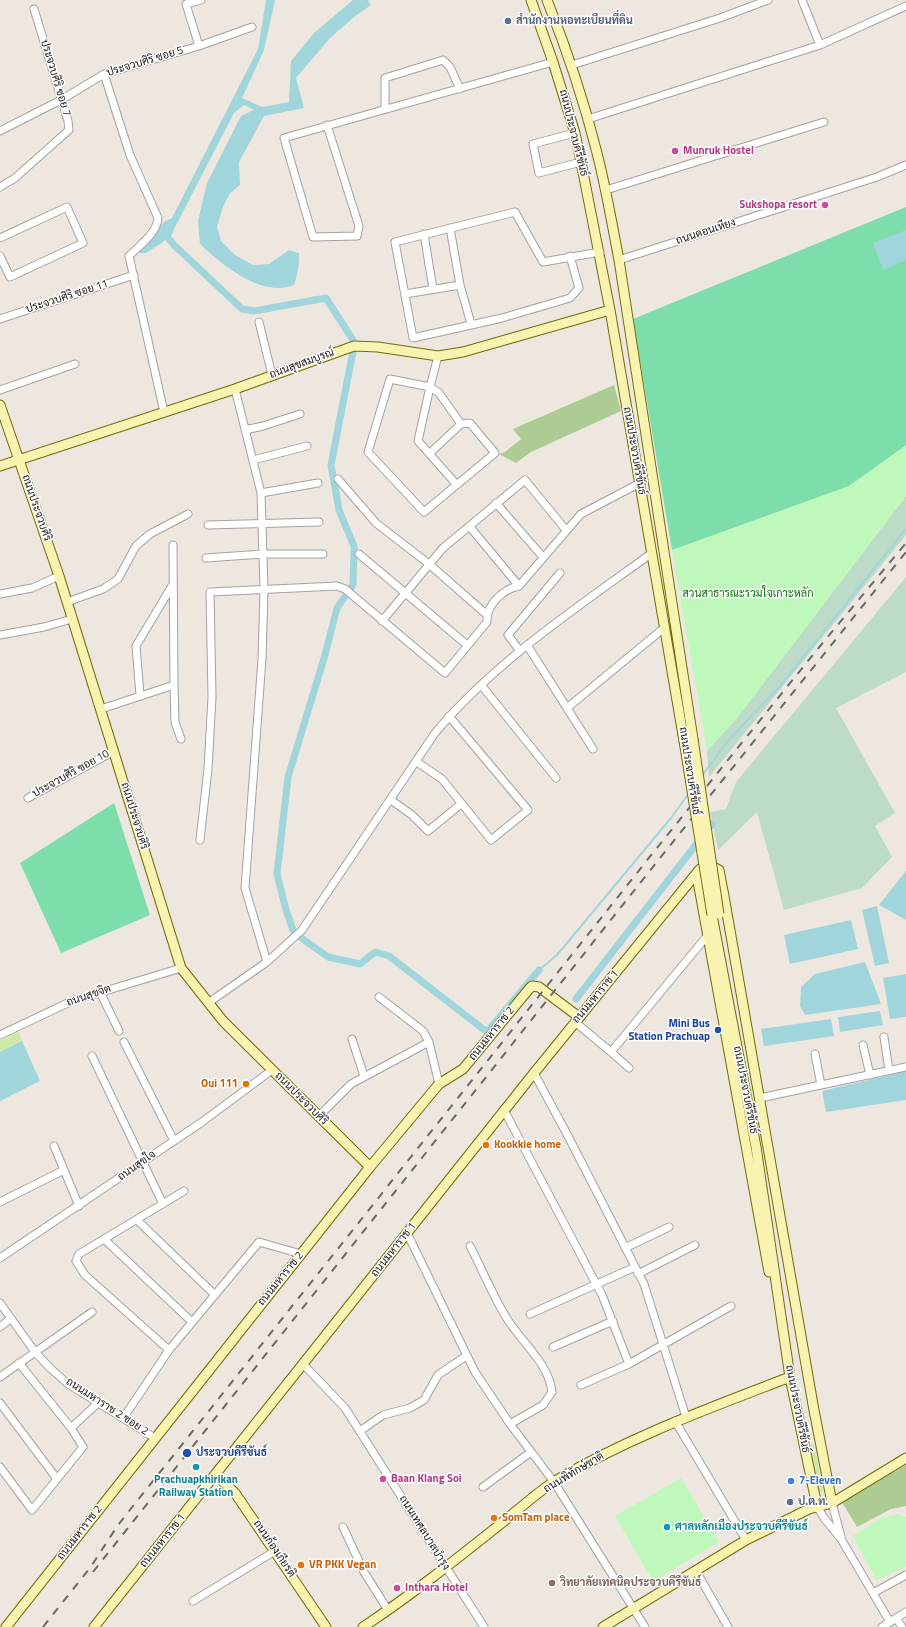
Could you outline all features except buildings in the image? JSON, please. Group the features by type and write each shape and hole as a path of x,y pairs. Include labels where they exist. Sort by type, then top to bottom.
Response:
{"main road":[{"name":"ถนนประจวบคีรีขันธ์","path":"531,0 553,62 575,133 600,252 664,628 688,740"},
{"name":"ถนนประจวบคีรีขันธ์","path":"547,0 572,65 588,119 606,190 619,260 688,740 756,1147 790,1377 817,1506"},
{"name":"ถนนสุขสมบูรณ์","path":"0,466 235,388 354,346 378,347 438,356 463,352 610,310"},
{"name":"ถนนประจวบศิริ","path":"0,404 59,576 181,968 208,1003 318,1117 370,1167"},
{"name":"ถนนมหาราช 1","path":"94,1627 304,1365 504,1110 697,876 700,869 711,866 718,870 740,979 760,1098"},
{"path":"697,876 773,1300 786,1349"},
{"name":"ถนนประจวบคีรีขันธ์","path":"716,914 832,1503"},
{"name":"ถนนมหาราช 2","path":"6,1627 154,1438 370,1167 439,1084 463,1069 532,986 539,987 577,1020"},
{"path":"760,1098 815,1416"},
{"name":"ถนนพิทักษ์ชาติ","path":"363,1627 446,1567 554,1482 594,1459 675,1421 790,1377"},
{"path":"803,1442 818,1437"},
{"path":"603,1627 746,1540 817,1506 832,1503 906,1458"},
{"name":"ถนนก้องเกียรติ","path":"216,1475 235,1493 326,1627"}],"street":[{"path":"199,46 186,4 201,0"},
{"path":"572,65 720,18 768,0"},
{"path":"802,0 820,45"},
{"path":"588,119 820,45 906,6"},
{"name":"ประจวบศิริ ซอย 7","path":"0,188 15,178 68,130 68,121 34,9"},
{"name":"ประจวบศิริ ซอย 5","path":"0,131 61,100 104,74 199,46 252,27"},
{"path":"385,109 385,78 442,60 450,67 460,89"},
{"path":"327,125 359,226 357,236 313,237 284,138 327,125 553,62"},
{"path":"104,74 130,155 158,218 158,225 128,256 134,275 164,412"},
{"path":"606,190 824,122"},
{"path":"575,133 533,144 539,173 581,162"},
{"name":"ถนนดอนเหียง","path":"619,260 877,177 906,165"},
{"path":"0,238 66,207 83,243 10,277 1,258"},
{"path":"570,256 579,288 570,298 502,318 413,338 395,242 515,212 543,262 570,256 600,252"},
{"path":"450,228 460,285 471,324"},
{"path":"424,234 433,289"},
{"name":"ประจวบศิริ ซอย 11","path":"0,320 134,275"},
{"path":"405,294 460,285"},
{"path":"259,322 272,375"},
{"path":"438,356 418,441 457,485"},
{"path":"0,390 75,364"},
{"path":"430,453 461,424 470,422 495,453 424,512 368,452 390,379 430,388 439,393 461,424"},
{"path":"235,388 261,493 264,589 262,659 245,888 267,962"},
{"path":"245,430 264,426 300,414"},
{"path":"253,460 307,446"},
{"path":"338,479 376,522 429,564 486,614"},
{"path":"382,621 443,548 525,480 566,530"},
{"path":"261,493 318,483"},
{"path":"200,840 208,768 212,697 210,592 337,586 345,589 445,673 487,622 486,614 494,600 511,587 518,586 542,556 581,514 640,483"},
{"path":"496,503 542,556"},
{"path":"67,602 103,589 118,579 136,546 150,534 188,514"},
{"path":"208,525 262,522 319,522"},
{"path":"470,527 518,586"},
{"path":"172,545 175,722 181,739"},
{"path":"208,1003 267,962 294,939 302,930 417,762 435,733 449,716 527,645 652,553"},
{"path":"206,558 263,554 322,554"},
{"path":"358,554 406,592 467,645"},
{"path":"520,651 508,635 560,573"},
{"path":"0,594 32,588 59,576"},
{"path":"140,695 136,646 173,584"},
{"path":"0,635 44,627 72,619"},
{"path":"567,708 664,628"},
{"path":"527,645 593,749"},
{"path":"101,709 174,685"},
{"path":"482,686 556,778"},
{"path":"417,762 442,779 491,840 528,810 449,716"},
{"name":"ประจวบศิริ ซอย 10","path":"28,798 114,751"},
{"path":"391,800 412,814 428,831 461,804"},
{"path":"612,1052 707,936"},
{"name":"ถนนสุขจิต","path":"0,1035 72,1001 181,968"},
{"path":"100,992 119,1031"},
{"path":"379,997 423,1031 429,1042 439,1084"},
{"path":"577,1020 629,1068"},
{"path":"884,1037 889,1070"},
{"path":"352,1039 364,1076"},
{"path":"124,1042 174,1141"},
{"path":"318,1117 351,1084 429,1042"},
{"path":"863,1045 870,1075"},
{"path":"815,1054 821,1085"},
{"path":"92,1056 163,1204"},
{"path":"760,1098 906,1067"},
{"name":"ถนนสุขใจ","path":"0,1258 174,1141 272,1070"},
{"path":"534,1073 644,1284 662,1345 686,1417"},
{"path":"504,1110 596,1284 629,1364"},
{"path":"54,1146 79,1206"},
{"path":"0,1202 64,1170"},
{"path":"169,1350 85,1275 76,1261 79,1254 184,1191"},
{"path":"137,1220 214,1294"},
{"path":"625,1248 669,1227"},
{"path":"407,1233 466,1356 510,1424 554,1482 645,1627"},
{"path":"104,1239 192,1322"},
{"path":"124,1417 169,1350 214,1294 259,1242 301,1254"},
{"path":"530,1314 596,1284 636,1270 695,1245"},
{"path":"470,1246 506,1318 541,1365 551,1384 552,1392 543,1405 510,1424"},
{"name":"ถนนมหาราช 2 ซอย 2","path":"0,1303 35,1352 68,1384 124,1417 154,1438"},
{"path":"581,1385 629,1364 731,1306"},
{"path":"0,1377 92,1312"},
{"path":"0,1326 10,1319"},
{"path":"553,1347 612,1321"},
{"path":"360,1431 383,1415 410,1408 424,1400 438,1375 466,1356"},
{"path":"0,1467 32,1510 83,1447 71,1428 19,1363"},
{"name":"ถนนเทศลบาลบำรุง","path":"304,1365 345,1408 484,1627"},
{"path":"71,1428 99,1402"},
{"path":"0,1403 57,1479"},
{"path":"675,1421 746,1540"},
{"path":"484,1487 531,1452"},
{"name":"ถนนประจวบคีรีขันธ์","path":"832,1503 842,1539"},
{"name":"ถนนประจวบคีรีขันธ์","path":"817,1506 824,1518 842,1539 873,1593 893,1620 902,1627"},
{"path":"343,1527 364,1572 388,1610"},
{"path":"193,1602 275,1551"},
{"path":"696,1571 728,1627"},
{"path":"873,1593 906,1576"},
{"path":"882,1627 906,1612"}],"green space":[{"path":"906,207 906,445 849,486 672,550 633,319"},
{"path":"614,385 621,411 531,452 516,463 499,454 505,452 521,439 513,429"},
{"name":"สวนสาธารณะรวมใจเกาะหลัก","path":"906,445 906,496 737,718 707,751 672,550 849,486"},
{"path":"906,496 906,535 709,777 707,751 737,718"},
{"path":"906,577 906,672 836,708 895,813 875,826 892,857 862,888 784,910 757,812 718,850 710,812 726,809 736,782"},
{"path":"114,803 150,915 61,953 20,863"},
{"path":"19,1032 22,1041 0,1052 0,1041"},
{"path":"814,1444 823,1491 822,1494 817,1487 810,1445"},
{"path":"906,1465 906,1506 891,1509 857,1527 842,1502"},
{"path":"681,1478 719,1542 653,1581 615,1516"},
{"path":"898,1514 906,1517 906,1567 876,1580 853,1536 881,1518"}],"water":[{"path":"266,0 275,0 264,50 242,98 262,107 289,102 291,61 315,32 353,0 368,0 371,5 354,17 330,38 296,78 304,108 264,116 239,162 240,185 230,193 223,207 217,226 221,241 235,255 253,265 269,264 289,250 299,253 298,269 294,285 282,288 269,287 243,277 219,261 200,244 198,221 207,183 241,116 254,110 244,105 234,113 173,231 163,242 146,253 138,253 164,222 172,218 258,49"},
{"path":"906,230 906,260 883,270 873,243"},
{"path":"906,871 906,920 879,905"},
{"path":"877,906 889,963 875,966 862,910"},
{"path":"851,920 858,949 790,964 784,935"},
{"path":"865,962 881,1004 805,1015 800,1006 801,987 815,974"},
{"path":"906,974 906,1017 890,1019 883,978"},
{"path":"880,1011 883,1025 840,1032 838,1017"},
{"path":"831,1019 834,1036 764,1046 761,1029"},
{"path":"22,1041 40,1081 0,1101 0,1052"},
{"path":"906,1071 906,1100 826,1112 822,1091"}],"waterway":[{"path":"170,230 167,237 175,246 242,309 254,311 326,298 353,340 354,346 331,465 339,510 354,546 353,585 337,608 325,655 288,777 277,874 286,910 293,930 300,937 328,957 360,964 375,952 389,956 487,1032 539,970"},
{"path":"701,777 727,742 781,685 906,529"},
{"path":"539,970 557,955 671,818 689,793"},
{"path":"576,999 712,824"}],"railway":[{"path":"43,1627 90,1568 118,1525 652,854 816,651 906,543"},
{"path":"93,1572 660,858 906,552"}],"place":[{"name":"สำนักงานหอทะเบียนที่ดิน","path":"508,21"},
{"name":"Munruk Hostel","path":"675,151"},
{"name":"Sukshopa resort","path":"825,205"},
{"name":"Mini Bus Station Prachuap","path":"718,1030"},
{"name":"Oui 111","path":"246,1084"},
{"name":"Kookkie home","path":"486,1145"},
{"name":"ประจวบคีรีขันธ์","path":"187,1453"},
{"name":"Prachuapkhirikan Railway Station","path":"196,1467"},
{"name":"Baan Klang Soi","path":"383,1479"},
{"name":"7-Eleven","path":"791,1481"},
{"name":"ป.ต.ท.","path":"790,1502"},
{"name":"SomTam place","path":"494,1518"},
{"name":"ศาลหลักเมืองประจวบคีรีขันธ์","path":"667,1527"},
{"name":"VR PKK Vegan","path":"301,1565"},
{"name":"วิทยาลัยเทคนิคประจวบคีรีขันธ์","path":"552,1583"},
{"name":"Inthara Hotel","path":"397,1588"}]}
